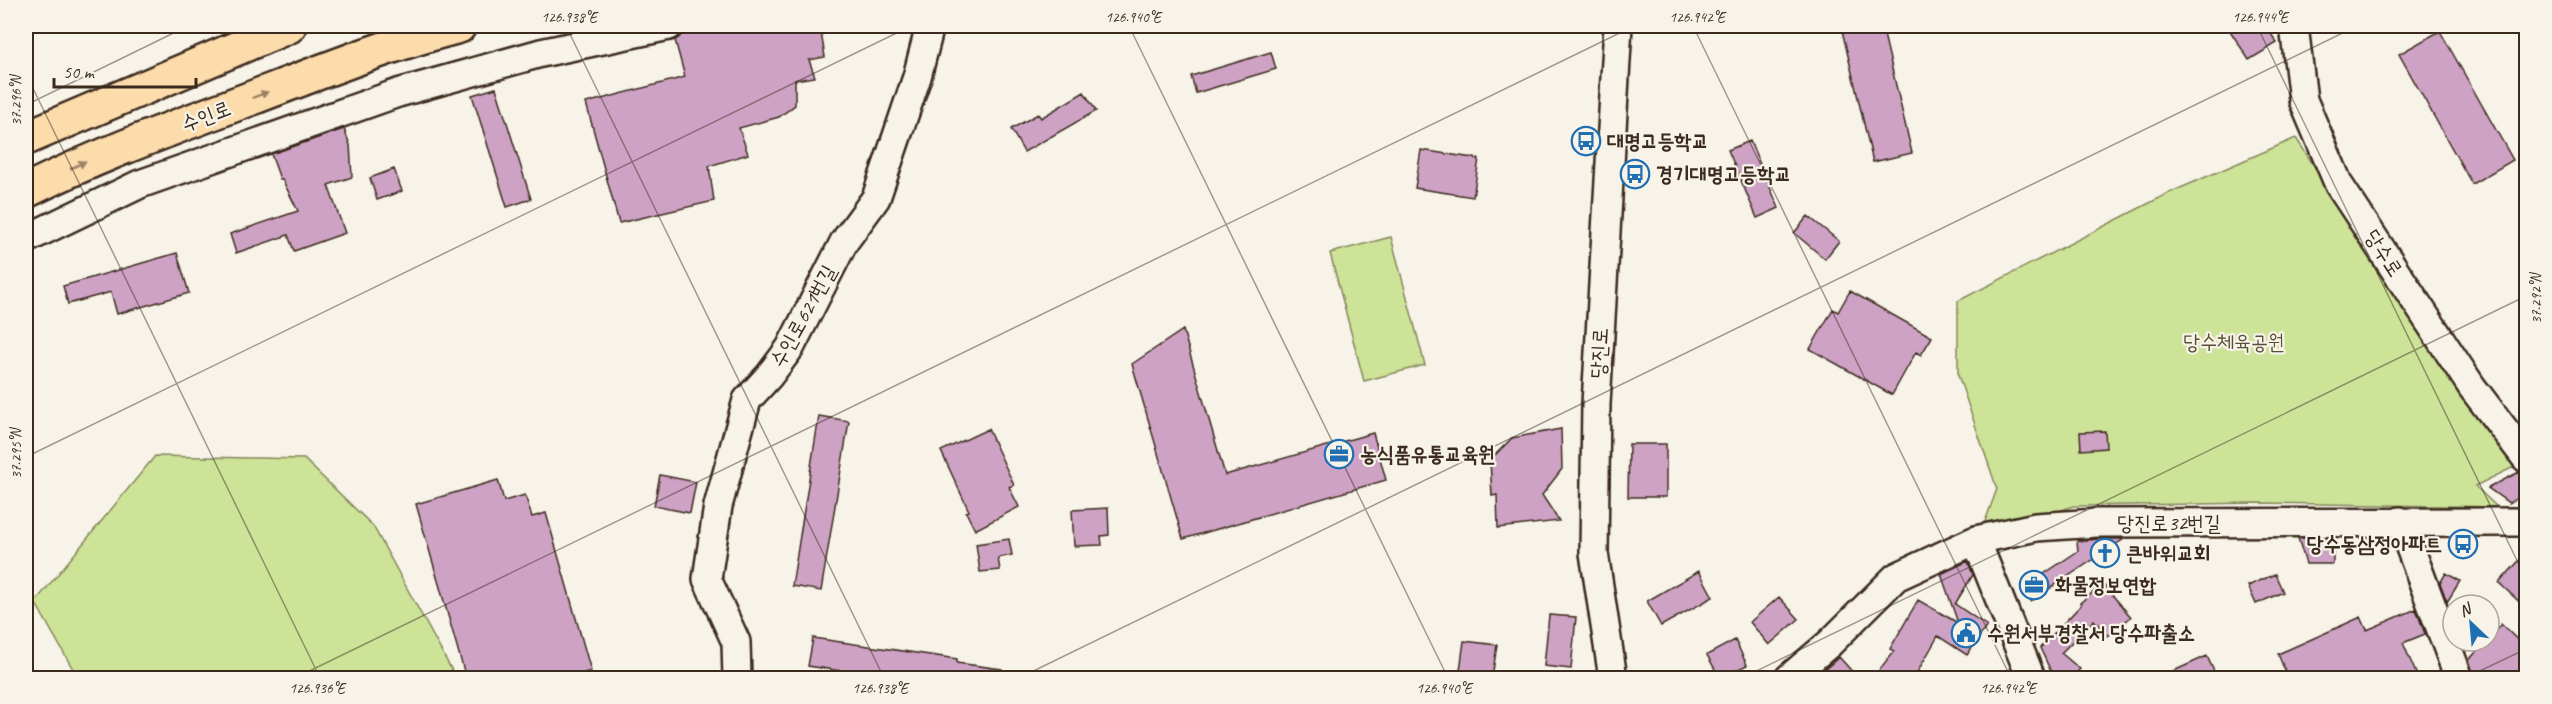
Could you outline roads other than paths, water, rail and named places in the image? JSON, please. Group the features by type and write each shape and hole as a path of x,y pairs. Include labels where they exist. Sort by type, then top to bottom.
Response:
{"highway":[{"path":"26,138 289,26"},
{"name":"수인로","path":"26,191 84,162 405,42 459,26"}],"street":[{"path":"26,239 140,184 398,93 541,53 669,26"},
{"name":"수인로621번길","path":"737,678 736,642 707,579 718,507 747,400 790,348 844,242 876,198 917,77 930,26"},
{"name":"당진로","path":"1613,678 1594,553 1596,404 1618,26"},
{"name":"당수로","path":"2294,26 2303,100 2339,185 2472,387 2526,458"},
{"path":"2400,521 2459,678"},
{"name":"당진로32번길","path":"1789,678 1830,643 1896,578 1976,540 2036,527 2087,524 2526,522"},
{"path":"1976,540 2031,678"}],"place":[{"name":"대명고등학교","path":"1586,141"},
{"name":"경기대명고등학교","path":"1635,174"},
{"name":"농식품유통교육원","path":"1339,454"},
{"name":"당수동삼정아파트","path":"2463,544"},
{"name":"큰바위교회","path":"2105,553"},
{"name":"화물정보연합","path":"2034,585"},
{"name":"수원서부경찰서 당수파출소","path":"1966,633"}],"park label":[{"name":"당수체육공원","path":"2234,342"}]}
